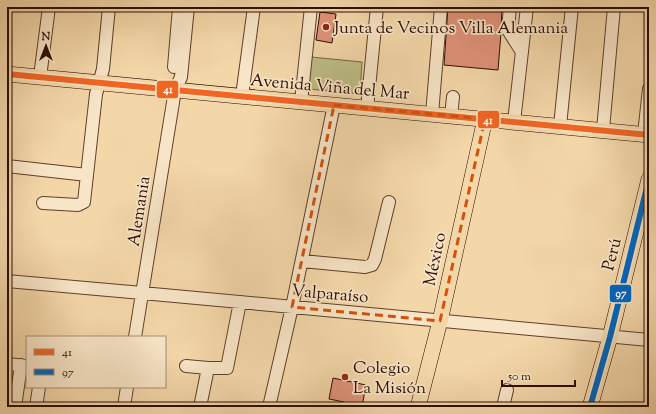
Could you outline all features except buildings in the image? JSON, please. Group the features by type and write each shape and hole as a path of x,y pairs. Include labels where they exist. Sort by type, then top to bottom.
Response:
{"main road":[{"name":"Avenida Viña del Mar","path":"7,74 647,135"},
{"name":"México","path":"418,407 440,321 484,119"},
{"name":"Perú","path":"590,407 610,337 649,179"}],"street":[{"path":"40,77 49,7"},
{"path":"43,203 78,205 84,202 96,94 103,69 109,7"},
{"name":"Alemania","path":"175,90 174,70 179,7"},
{"name":"Alemania","path":"135,336 175,90 181,77 188,7"},
{"path":"242,96 254,7"},
{"path":"301,102 311,7"},
{"path":"367,108 377,7"},
{"path":"432,114 441,7"},
{"path":"510,7 508,30 522,52"},
{"path":"514,122 527,7"},
{"path":"560,126 572,7"},
{"path":"602,130 614,7"},
{"path":"647,135 649,89"},
{"path":"451,116 453,97"},
{"path":"269,407 302,261 334,105"},
{"path":"7,166 87,176"},
{"path":"302,261 365,267 372,264 375,259 389,202"},
{"name":"Valparaíso","path":"7,281 649,340"},
{"path":"186,366 227,368 240,302"},
{"path":"7,364 24,366 15,407"},
{"path":"200,407 208,368"},
{"path":"36,407 39,388"},
{"path":"124,407 127,388"},
{"path":"503,407 507,390"}],"highlighted area":[{"path":"334,105 485,119 440,321 292,307"}],"green space":[{"path":"311,57 362,62 360,94 308,89"}],"transit line":[{"name":"41","path":"7,74 649,135"},
{"name":"97","path":"590,407 610,337 649,179"}],"place":[{"name":"Junta de Vecinos Villa Alemania","path":"326,27"},
{"name":"Colegio La Misión","path":"345,377"}]}
